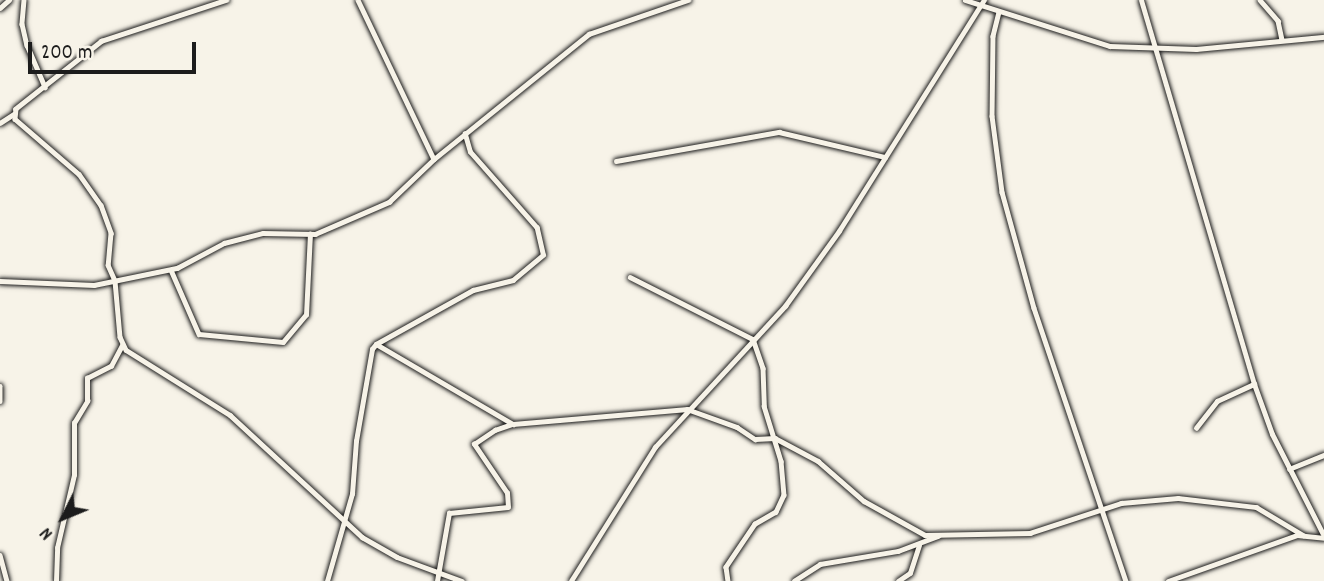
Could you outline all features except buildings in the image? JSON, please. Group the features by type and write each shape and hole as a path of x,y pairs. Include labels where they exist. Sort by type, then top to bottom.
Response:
{"street":[{"path":"0,8 9,0"},
{"path":"24,0 27,45 45,87"},
{"path":"0,123 86,51 113,36 227,0"},
{"path":"358,0 434,159"},
{"path":"0,281 72,285 116,281 171,270 224,243 263,233 310,234 389,202 434,159 589,34 688,0"},
{"path":"965,0 1110,47 1196,49 1324,37"},
{"path":"571,581 623,493 687,409 796,292 886,157 984,0"},
{"path":"1140,0 1254,384 1289,469 1324,537"},
{"path":"1260,0 1278,21 1282,40"},
{"path":"999,12 993,36 992,116 1002,192 1034,308 1126,581"},
{"path":"14,114 18,123 79,174 101,205 111,233 108,265 116,281 122,345 111,366 87,378 87,401 74,423 74,475 57,548 56,581"},
{"path":"616,161 779,132 886,157"},
{"path":"327,581 345,523 372,349 376,344 473,290 513,280 543,255 537,228 470,152 465,133"},
{"path":"171,270 199,334 283,342 306,315 310,234"},
{"path":"630,276 753,338 763,368 764,406 775,438 783,479 782,501 775,514 755,524 739,547 726,567 728,581"},
{"path":"376,344 513,424"},
{"path":"122,345 139,362 230,415 345,523 397,557 462,581"},
{"path":"1196,428 1217,401 1254,384"},
{"path":"0,386 0,401"},
{"path":"437,581 449,513 508,507 507,493 474,444 495,429 513,424 687,409 737,427 755,439 775,438 818,461 864,501 917,532 939,536 1030,533 1100,509 1178,498 1251,506 1303,535 1324,537"},
{"path":"1289,469 1324,456"},
{"path":"1168,581 1303,535"},
{"path":"794,581 820,564 919,545 939,536"},
{"path":"898,581 910,573 919,545"},
{"path":"0,555 7,581"}]}
